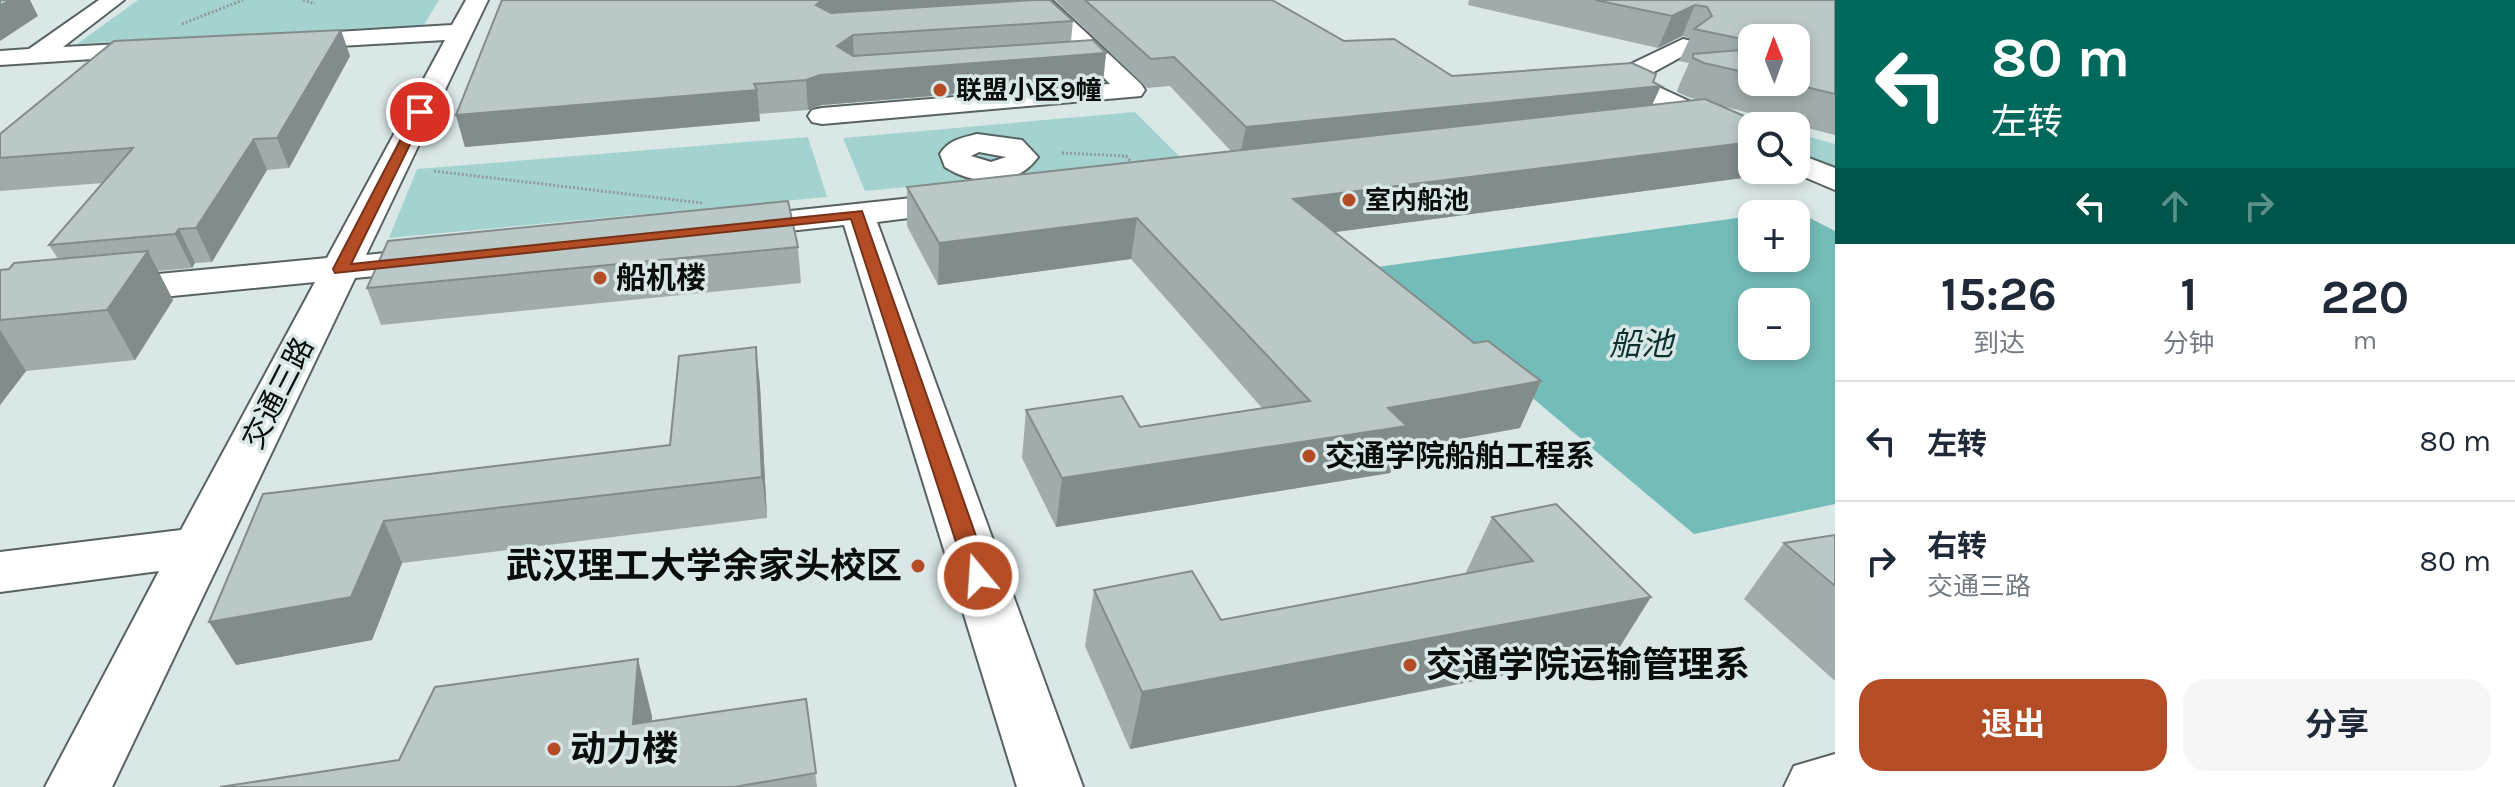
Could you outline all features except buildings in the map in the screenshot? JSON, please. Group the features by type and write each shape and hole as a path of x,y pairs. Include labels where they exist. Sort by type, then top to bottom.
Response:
{"lane":[{"path":"0,81 113,0"},
{"path":"822,116 1132,90 1097,57 1038,11"},
{"path":"258,43 469,16"},
{"name":"交通三路","path":"78,787 469,16"},
{"path":"0,58 179,36"},
{"path":"1683,46 1621,79 1738,134"},
{"path":"1067,59 1097,57"},
{"path":"1647,128 1710,121"},
{"path":"1810,168 1835,180"},
{"path":"702,218 857,214 1026,195"},
{"path":"857,214 1050,787"},
{"path":"0,301 464,256"},
{"path":"0,572 199,547"},
{"path":"1817,787 1835,784"}],"path":[{"path":"179,36 243,0"},
{"path":"393,166 702,218"}],"shaded area":[{"path":"138,0 439,0 424,25 77,44"},
{"path":"1135,112 1184,161 865,191 843,138"},
{"path":"808,137 827,197 389,238 417,169"},
{"path":"1810,137 1835,144 1835,169 1810,158"}],"water":[{"name":"船池","path":"1738,218 1738,272 1810,272 1810,218 1835,231 1835,504 1694,534 1377,267"}],"place":[{"name":"联盟小区9幢","path":"940,90"},
{"name":"室内船池","path":"1349,200"},
{"name":"船机楼","path":"600,278"},
{"name":"交通学院船舶工程系","path":"1309,456"},
{"name":"武汉理工大学余家头校区","path":"918,566"},
{"name":"交通学院运输管理系","path":"1410,665"},
{"name":"动力楼","path":"554,749"}],"route":[{"path":"420,112 341,269 857,214 978,576"}]}
